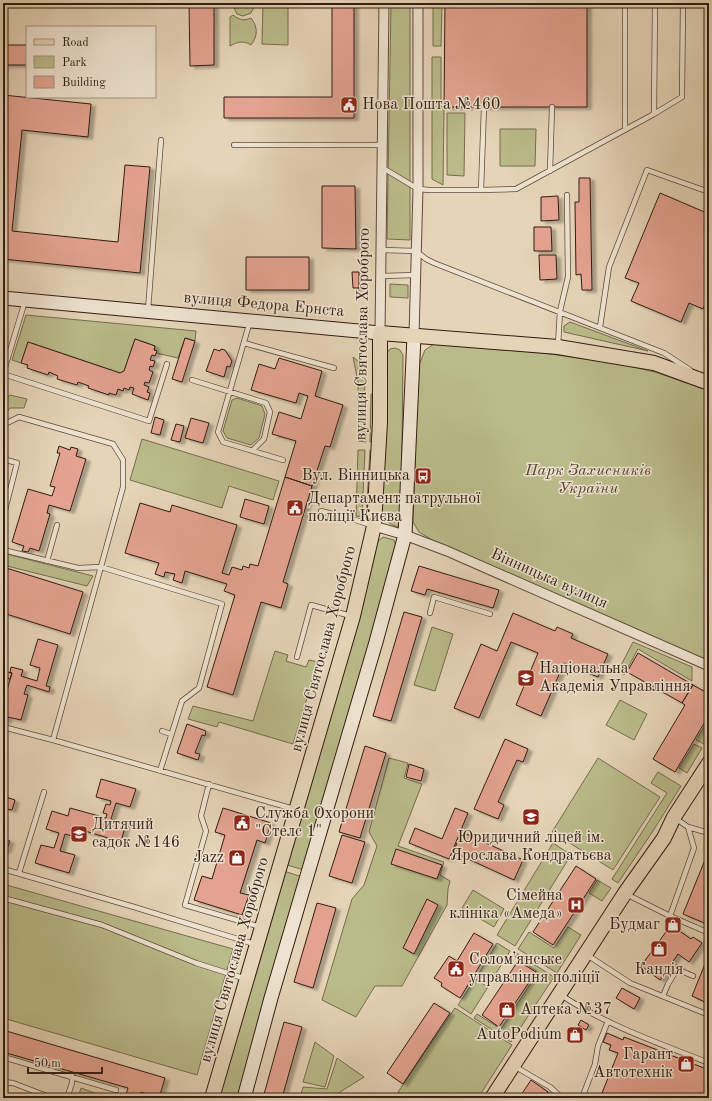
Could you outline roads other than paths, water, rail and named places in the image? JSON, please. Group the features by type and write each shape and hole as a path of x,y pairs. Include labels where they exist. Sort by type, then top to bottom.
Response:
{"main road":[{"name":"вулиця Федора Ернста","path":"380,333 558,347 654,363 708,382"},
{"name":"вулиця Святослава Хороброго","path":"212,1098 353,616 374,526 380,422 380,333"},
{"path":"492,1098 625,893 664,838 674,817 709,763"}],"street":[{"name":"вулиця Святослава Хороброго","path":"380,333 382,276 384,3"},
{"path":"244,1098 273,991 376,642 405,535 416,275 418,189 418,3"},
{"name":"вулиця Федора Ернста","path":"3,298 380,333"},
{"name":"Вінницька вулиця","path":"374,526 405,535 447,551 709,666"}],"lane":[{"path":"625,3 625,130"},
{"path":"654,114 655,3"},
{"path":"383,168 418,189 516,189 625,130 682,97 683,3"},
{"path":"481,190 484,107"},
{"path":"550,171 552,107"},
{"path":"148,312 161,140"},
{"path":"234,145 382,145"},
{"path":"600,327 609,267 647,170 709,192"},
{"path":"558,347 560,311 568,277 567,195"},
{"path":"382,250 416,251 434,263 664,352 708,382"},
{"path":"382,276 416,275"},
{"path":"25,300 3,374 149,421 166,364"},
{"path":"250,321 218,432 223,442 283,460"},
{"path":"244,343 334,368"},
{"path":"192,380 266,402 270,412 264,439 253,450"},
{"path":"3,431 5,424 19,417 112,444 123,460 123,488 53,740"},
{"path":"3,459 17,463 3,518"},
{"path":"321,511 358,520 374,526"},
{"path":"47,561 57,525"},
{"path":"3,550 78,568 102,567 222,604 199,688 182,701 160,770"},
{"path":"430,613 434,597 490,614"},
{"path":"297,657 312,605 353,616"},
{"path":"3,727 160,770 297,810"},
{"path":"162,731 171,734"},
{"path":"209,784 201,816 206,832 185,905 263,927"},
{"path":"19,873 44,792"},
{"path":"674,817 688,828 709,833"},
{"path":"670,916 694,848 688,828"},
{"path":"3,869 258,945"},
{"path":"625,893 670,916 709,933"},
{"path":"3,898 102,925 196,963 247,979"},
{"path":"585,954 627,981 709,1015"},
{"path":"663,996 677,969 693,976"},
{"path":"559,994 574,1004 608,1022 709,1063"},
{"path":"582,1098 595,1064 598,1046 608,1022"},
{"path":"3,1057 116,1090"},
{"path":"513,1066 550,1087 562,1098"},
{"path":"67,1098 72,1083 72,1076"},
{"path":"3,1082 13,1083 52,1098"}],"place":[{"name":"Нова Пошта №460","path":"349,105"},
{"name":"Вул. Вінницька","path":"423,476"},
{"name":"Департамент патрульної поліції Києва","path":"295,508"},
{"name":"Національна Академія Управління","path":"526,678"},
{"name":"Юридичний ліцей ім. Ярослава Кондратьєва","path":"531,817"},
{"name":"Служба Охорони \"Стелс 1\"","path":"242,823"},
{"name":"Дитячий садок №146","path":"79,834"},
{"name":"Jazz","path":"237,858"},
{"name":"Сімейна клініка «Амеда»","path":"576,905"},
{"name":"Будмаг","path":"673,925"},
{"name":"Кандія","path":"659,949"},
{"name":"Соломʼянське управління поліції","path":"456,969"},
{"name":"Аптека №37","path":"507,1010"},
{"name":"AutoPodium","path":"575,1035"},
{"name":"Гарант Автотехнік","path":"686,1064"}],"park label":[{"name":"Парк Захисників України","path":"588,480"}]}
